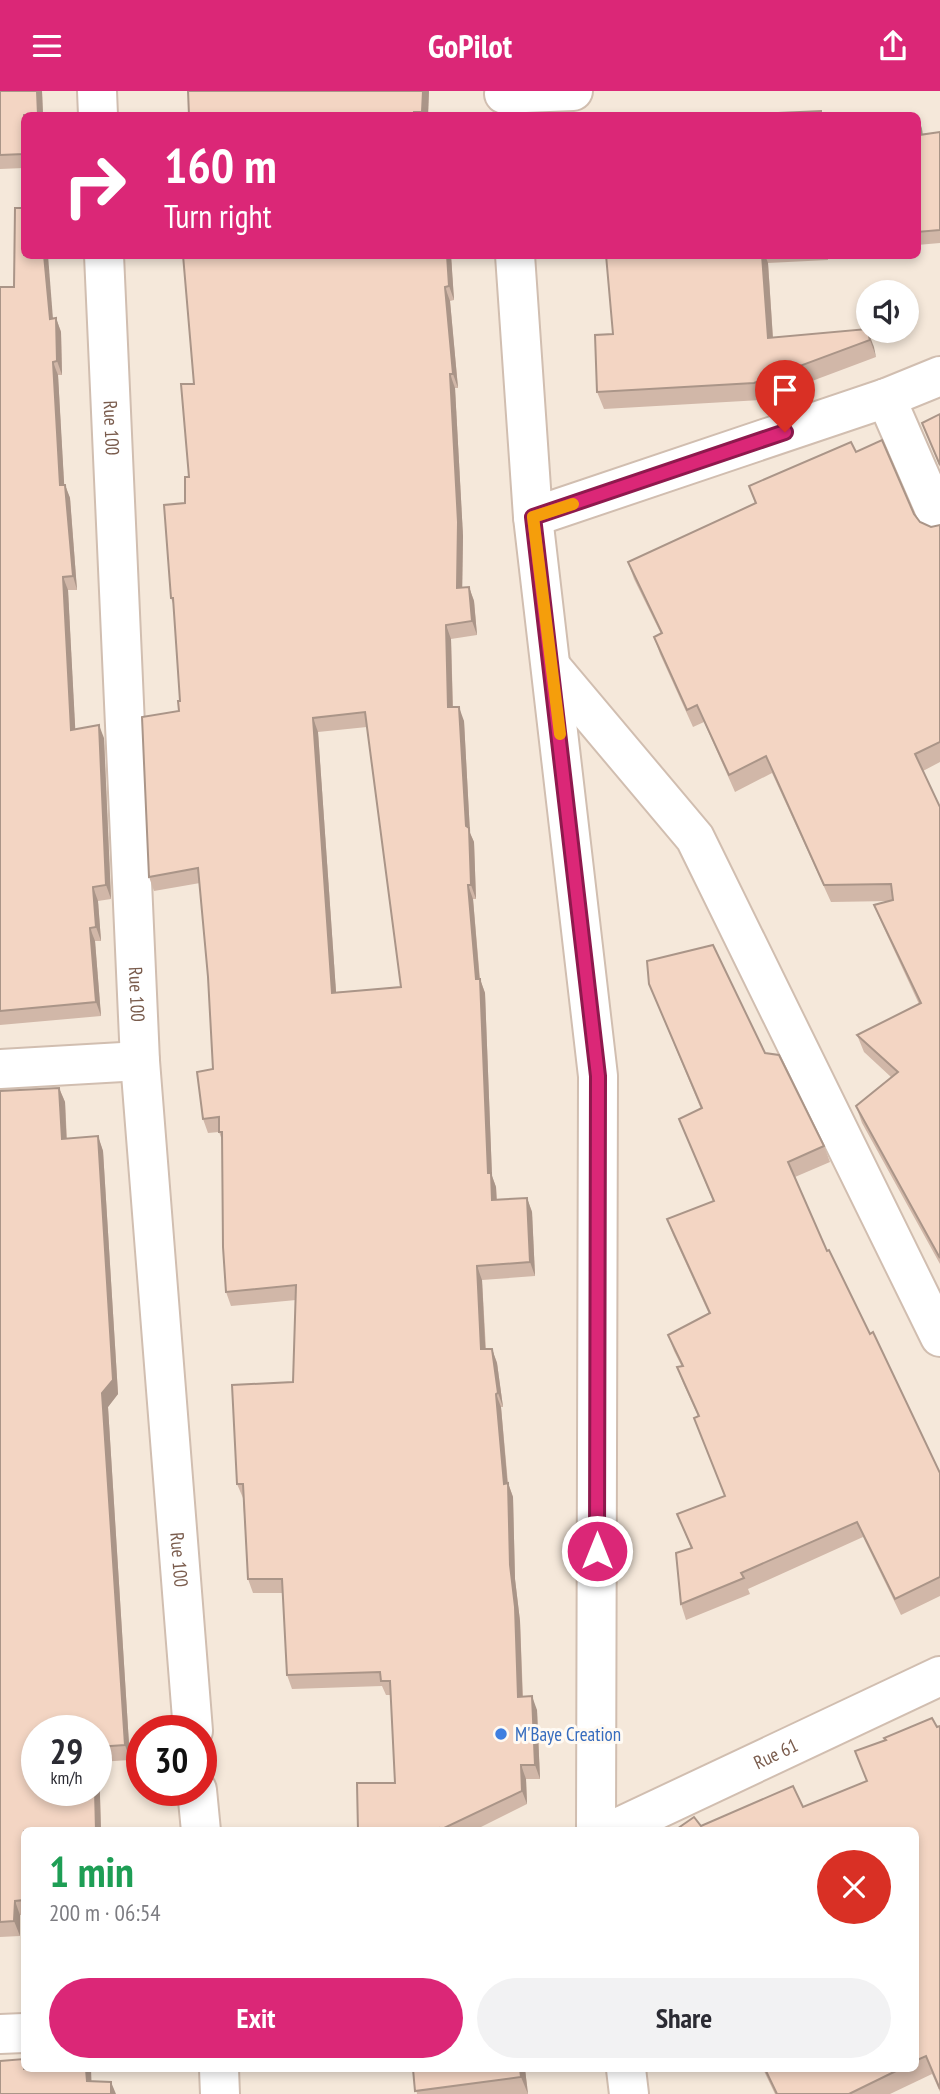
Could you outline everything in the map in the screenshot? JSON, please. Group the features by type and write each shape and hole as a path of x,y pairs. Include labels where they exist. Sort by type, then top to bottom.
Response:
{"street":[{"path":"97,91 98,112"},
{"path":"505,100 573,91"},
{"name":"Rue 100","path":"104,259 140,1061 192,1715"},
{"path":"515,259 533,517 598,1076 596,1827"},
{"path":"533,517 886,398 940,376"},
{"path":"886,398 940,522"},
{"path":"552,668 695,838 940,1337"},
{"path":"0,1069 140,1061"},
{"name":"Rue 61","path":"619,1827 940,1676"},
{"path":"199,1806 201,1827"},
{"path":"0,2034 21,2033"},
{"path":"219,2072 220,2094"},
{"path":"626,2072 629,2094"}],"shaded area":[{"path":"0,91 940,91 940,2094 0,2094"}],"building":[{"path":"0,91 37,91 38,112 21,112 21,154 0,155"},
{"path":"188,91 423,91 422,112 189,112"},
{"path":"940,132 940,230 921,232 921,135"},
{"path":"15,208 21,208 21,259 44,259 50,319 56,318 57,361 53,362 60,485 65,485 73,576 63,577 71,730 99,725 106,885 93,887 96,927 90,928 96,1002 0,1011 0,287 14,287"},
{"path":"183,259 447,259 449,286 445,287 453,374 450,374 458,522 457,588 469,587 472,621 446,625 448,707 459,707 466,826 469,828 471,885 468,885 476,979 480,979 488,1173 491,1173 492,1200 527,1198 530,1262 477,1266 481,1349 492,1349 498,1393 504,1484 508,1483 518,1697 532,1696 535,1765 521,1765 522,1791 446,1827 358,1827 357,1783 395,1783 390,1681 381,1681 380,1672 287,1675 282,1579 248,1579 243,1484 237,1484 232,1385 293,1382 296,1285 226,1292 222,1132 219,1132 219,1117 203,1119 197,1072 213,1069 198,868 149,877 142,717 179,711 180,701 164,505 185,503 185,477 189,477 181,384 194,384","holes":["365,712 401,987 332,993 313,718"]},
{"path":"606,259 762,259 768,338 856,330 856,343 862,343 754,383 597,392 595,335 613,334"},
{"path":"940,414 940,465 922,423"},
{"path":"882,440 914,514 920,522 931,527 940,525 940,742 915,754 940,807 940,1258 856,1106 898,1072 857,1035 921,1003 874,905 893,900 891,884 824,885 766,756 729,775 697,705 687,710 654,637 662,633 628,562 756,503 749,486 851,442 856,452"},
{"path":"713,945 765,1053 779,1055 824,1146 788,1162 827,1251 829,1250 870,1334 873,1332 940,1473 940,1577 895,1599 857,1522 741,1573 744,1578 681,1604 676,1553 692,1548 677,1514 725,1496 694,1418 699,1416 677,1367 683,1366 668,1335 710,1313 667,1219 714,1201 679,1119 702,1108 649,984 647,961"},
{"path":"59,1088 62,1139 98,1136 113,1380 102,1393 125,1745 112,1746 112,1715 21,1715 21,1806 95,1806 96,1827 21,1827 21,1900 15,1901 14,1921 0,1922 0,1091"},
{"path":"932,1718 937,1727 940,1726 940,2089 926,2056 919,2059 919,1827 680,1827 694,1817 701,1826 793,1786 803,1807 867,1781 855,1751 886,1740 884,1738"},
{"path":"21,2059 21,2072 86,2072 87,2081 111,2082 111,2094 0,2094 0,2061"},
{"path":"413,2072 520,2072 521,2077 415,2091"},
{"path":"766,2072 894,2072 849,2094 777,2094"}],"slow traffic":[{"path":"560,734 533,517 573,504"}],"place":[{"name":"M'Baye Creation","path":"501,1734"}],"route":[{"path":"597,1551 598,1076 533,517 785,432"}]}
